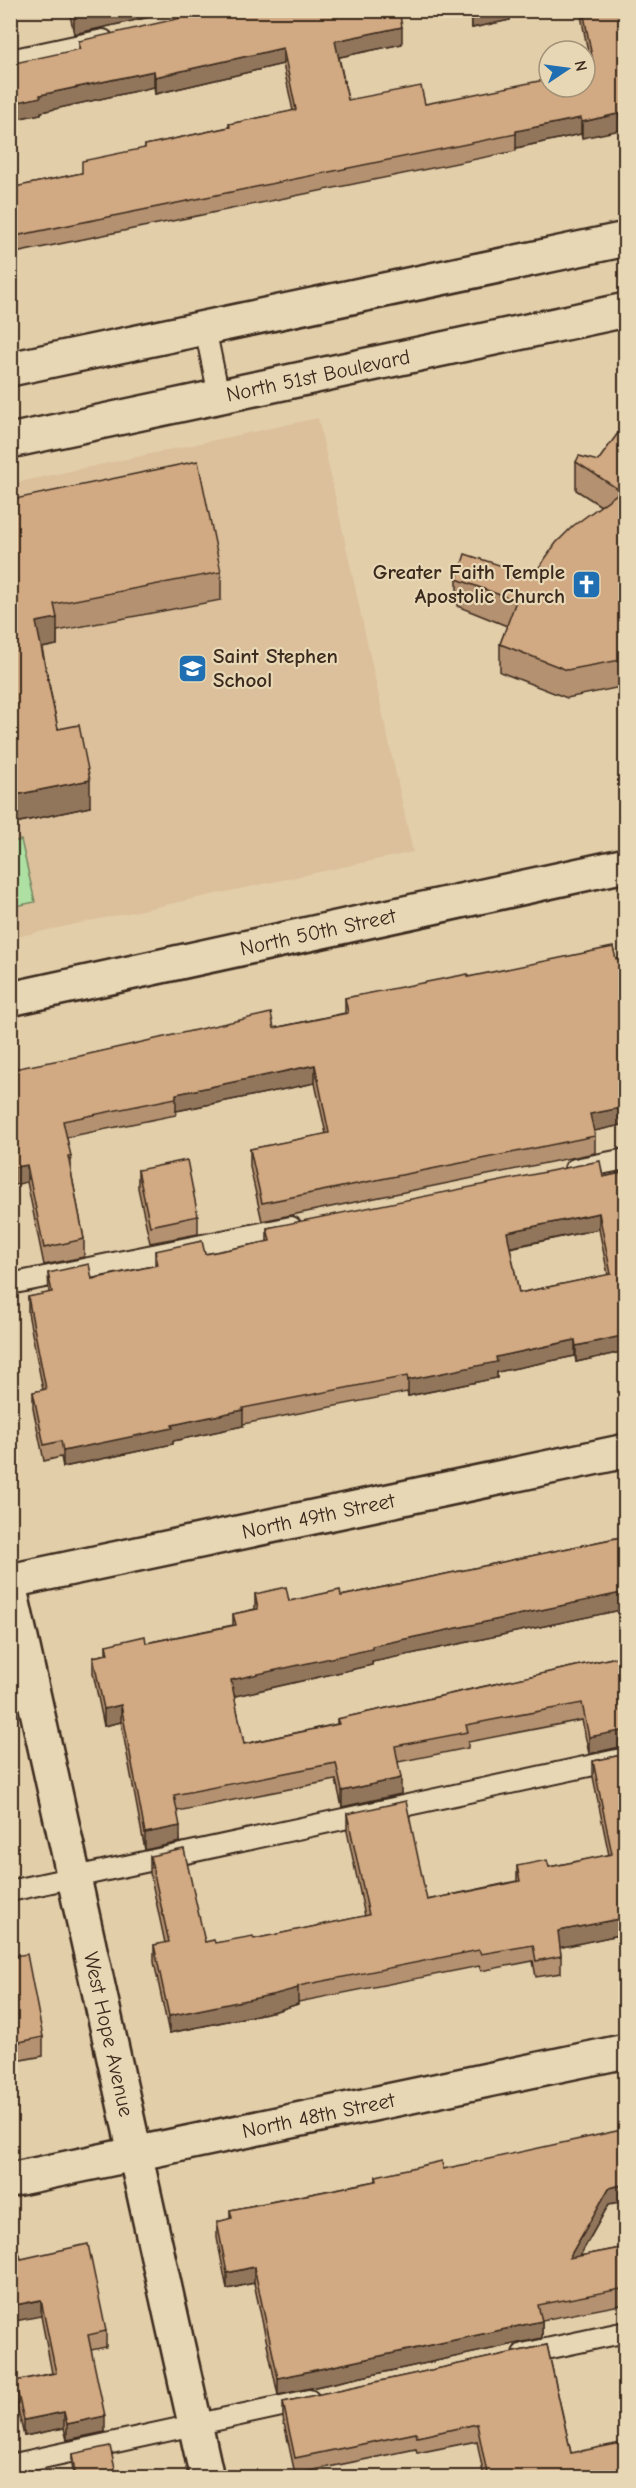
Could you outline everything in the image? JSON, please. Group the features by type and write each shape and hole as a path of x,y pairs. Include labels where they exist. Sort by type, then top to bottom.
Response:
{"street":[{"path":"10,369 626,239"},
{"name":"North 51st Boulevard","path":"10,441 626,310"},
{"name":"North 50th Street","path":"10,999 626,865"},
{"name":"North 49th Street","path":"10,1581 626,1450"},
{"name":"West Hope Avenue","path":"10,1589 207,2478"},
{"name":"North 48th Street","path":"10,2180 626,2051"}],"lane":[{"path":"10,60 124,35"},
{"path":"205,327 219,396"},
{"path":"556,1173 626,1159"},
{"path":"10,1284 312,1223"},
{"path":"10,1891 626,1758"},
{"path":"500,2359 626,2332"},
{"path":"10,2465 329,2396"}],"shaded area":[{"name":"Saint Stephen School","path":"318,418 413,852 11,938 10,484"}],"green space":[{"path":"21,840 35,902 11,907 11,842"}],"building":[{"path":"72,10 104,10 74,17"},
{"path":"216,10 399,10 402,27 335,41 348,100 421,86 425,104 537,81 537,99 597,99 597,39 589,39 583,10 626,10 626,112 582,122 581,118 516,131 516,134 10,237 10,188 82,173 82,161 145,148 145,145 296,110 283,48 155,77 154,71 40,95 41,97 10,104 10,64 80,49 79,41"},
{"path":"471,10 509,10 472,18"},
{"name":"Greater Faith Temple Apostolic Church","path":"626,422 626,659 567,670 500,644 516,601 457,579 465,554 533,576 556,543 573,526 621,491 576,462 579,456 598,461"},
{"path":"198,461 221,572 54,604 57,618 36,622 58,729 79,725 90,780 10,796 10,500"},
{"path":"613,947 616,959 626,958 626,1010 622,1010 626,1025 626,1107 590,1114 595,1136 262,1203 250,1149 329,1133 315,1065 176,1094 176,1098 63,1121 84,1239 44,1248 27,1165 10,1168 10,1065 13,1065 14,1069 80,1056 271,1013 274,1028 348,1013 345,998 468,974 468,977"},
{"path":"187,1160 198,1216 150,1226 138,1170"},
{"path":"600,1161 603,1177 626,1172 626,1335 576,1346 575,1340 496,1357 497,1362 408,1380 407,1376 243,1408 243,1410 172,1425 173,1428 63,1451 61,1441 44,1445 33,1392 46,1389 28,1297 52,1292 48,1273 89,1264 92,1279 158,1265 155,1251 202,1241 205,1254 270,1241 267,1228","holes":["599,1213 611,1274 519,1293 507,1232"]},
{"path":"626,1536 626,1592 372,1646 372,1649 231,1680 244,1744 339,1724 337,1719 626,1655 626,1730 589,1737 582,1703 466,1725 468,1732 395,1746 401,1778 342,1791 336,1763 174,1795 180,1826 145,1833 121,1705 104,1709 93,1657 108,1654 106,1645 145,1636 146,1643 236,1625 233,1614 258,1609 255,1594 286,1587 289,1601 340,1590 341,1596"},
{"path":"626,1754 626,1920 624,1918 558,1931 561,1956 536,1961 533,1945 481,1954 479,1950 298,1986 298,1988 276,1994 169,2016 154,1945 169,1942 150,1856 184,1849 205,1942 214,1940 215,1943 253,1936 254,1939 369,1915 347,1814 406,1801 427,1900 520,1881 517,1866 547,1860 549,1867 612,1854 593,1761"},
{"path":"10,1939 14,1956 27,1954 43,2037 10,2044"},
{"path":"626,2129 626,2184 609,2188 569,2258 626,2247 626,2288 538,2305 542,2321 278,2378 254,2267 227,2273 217,2222 232,2218 230,2210 377,2181 376,2176 442,2161 443,2169"},
{"path":"88,2244 106,2331 88,2335 105,2416 67,2424 64,2412 24,2420 15,2381 56,2373 41,2300 10,2306 10,2254 19,2252 21,2259"},
{"path":"547,2345 571,2453 626,2442 626,2478 488,2478 477,2424 417,2437 416,2433 295,2458 283,2402"},
{"path":"110,2446 117,2478 76,2478 72,2454"}],"place":[{"name":"Greater Faith Temple Apostolic Church","path":"586,584"},
{"name":"Saint Stephen School","path":"192,668"}]}
